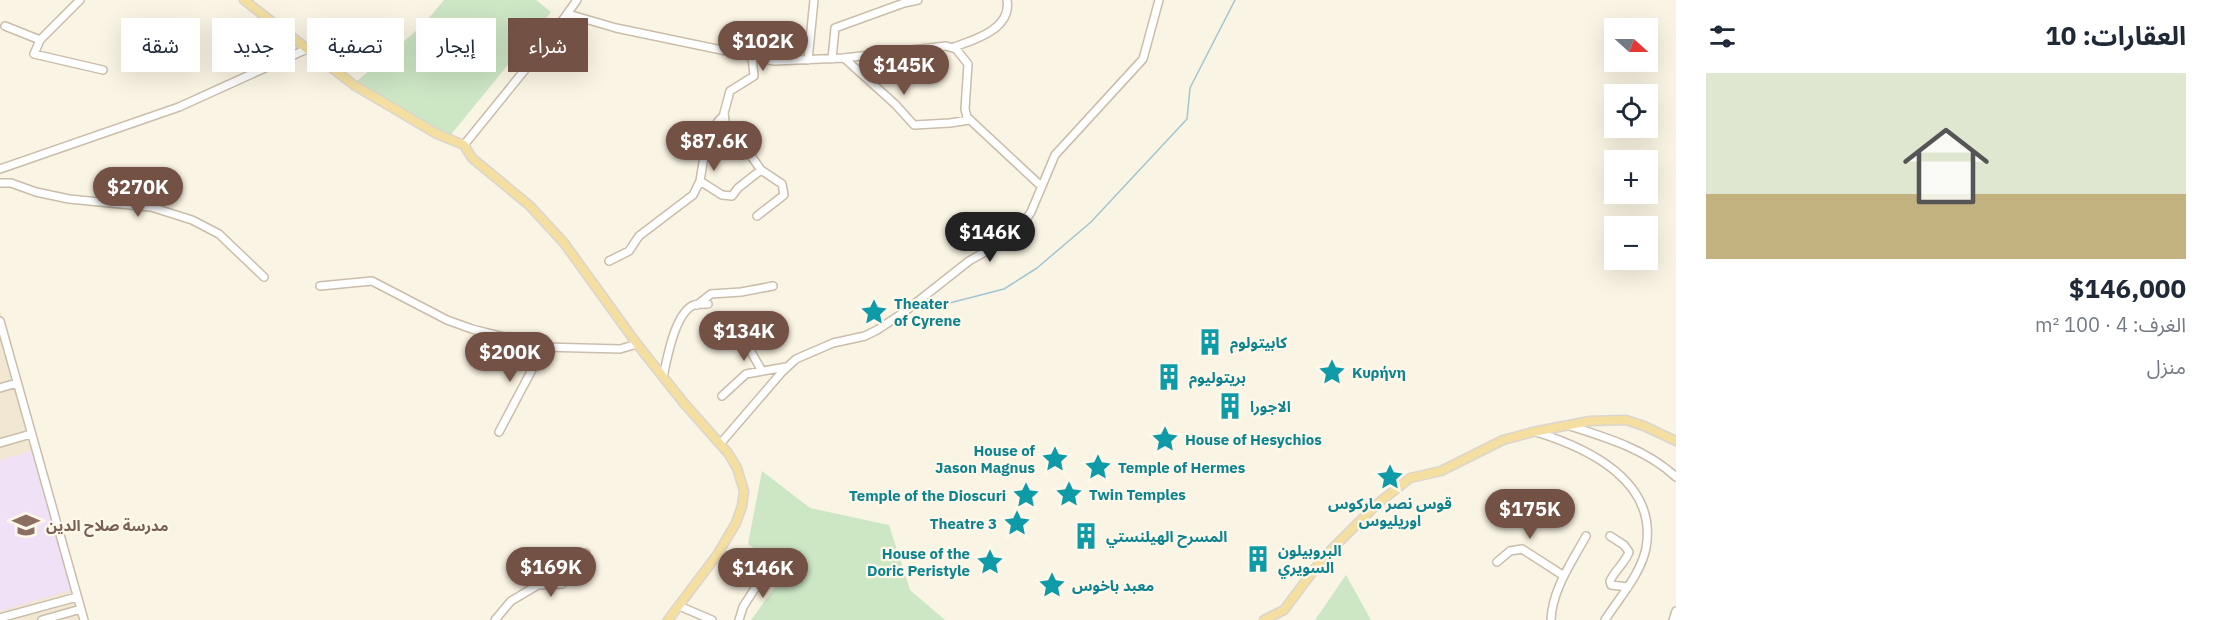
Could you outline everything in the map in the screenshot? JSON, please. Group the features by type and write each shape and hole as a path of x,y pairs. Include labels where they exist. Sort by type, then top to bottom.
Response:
{"main road":[{"path":"244,0 307,49"},
{"path":"337,72 354,85 437,134 464,145 472,158 530,206 553,230 596,285 637,344 733,461 744,490 742,507 728,539 668,620"},
{"path":"1264,620 1284,610 1323,558 1376,505 1416,476 1441,471 1503,440 1603,419 1626,420 1676,441"}],"street":[{"path":"80,0 40,40 34,54 103,70"},
{"path":"464,145 577,0"},
{"path":"808,60 815,0"},
{"path":"832,59 835,28 918,0"},
{"path":"568,14 616,28 752,57 774,61 808,60 954,47 984,36 997,27 1006,13 1007,0"},
{"path":"720,444 786,367 796,359 832,343 865,336 877,330 903,313 969,261 1008,238 1027,220 1055,155 1143,59 1159,0"},
{"path":"5,26 40,40"},
{"path":"954,47 968,64 965,109 969,120 1041,186"},
{"path":"0,169 178,107 307,49"},
{"path":"752,57 754,76 730,91 724,115 726,129 749,153 761,170 782,184 784,195 756,216"},
{"path":"844,58 895,104 914,125 969,120"},
{"path":"609,261 629,251 639,236 693,195 700,181 704,154 715,123 724,115"},
{"path":"700,181 722,195 732,196 738,188 761,170"},
{"path":"0,183 11,183 36,192 69,199 151,207 192,220 219,234 264,277"},
{"path":"320,286 372,281 447,320 472,329 544,347 620,349 637,344"},
{"path":"663,377 671,343 682,316 693,306 711,294 741,292 773,285"},
{"path":"697,305 708,304"},
{"path":"0,321 84,620"},
{"path":"732,326 743,338 762,371"},
{"path":"499,432 544,347"},
{"path":"722,396 746,374 786,367"},
{"path":"0,388 17,383"},
{"path":"1567,425 1619,442 1661,464 1676,477"},
{"path":"1533,432 1563,440 1591,453 1627,482 1638,495 1644,510 1647,527 1646,548 1628,587 1605,620"},
{"path":"0,443 31,434"},
{"path":"1551,620 1551,611 1564,576 1586,536"},
{"path":"1610,536 1624,545 1629,552 1613,573 1611,585 1628,587"},
{"path":"1497,562 1510,551 1522,549 1564,576"},
{"path":"495,620 511,601 538,585 562,584 578,559 586,553"},
{"path":"739,620 743,607 768,568"},
{"path":"0,618 77,597"},
{"path":"678,606 712,620"},
{"path":"42,620 81,609"},
{"path":"1279,620 1284,610"},
{"path":"1673,620 1676,611"}],"shaded area":[{"path":"0,310 89,620 0,620"},
{"name":"مدرسة صلاح الدين","path":"31,451 71,590 0,611 0,460"}],"green space":[{"path":"444,0 536,0 551,12 546,18 508,18 508,65 449,137 356,82 368,72 404,72 404,41 416,31 416,72 496,72 496,18 429,18"},
{"path":"762,471 810,508 889,525 910,590 945,620 751,620 786,572 748,544"},
{"path":"1346,575 1371,620 1315,620"}],"waterway":[{"path":"934,307 1004,289 1037,268 1091,222 1187,119 1190,88 1235,0"}],"place":[{"name":"Theater of Cyrene","path":"874,312"},
{"name":"كابيتولوم","path":"1210,342"},
{"name":"Κυρήνη","path":"1332,372"},
{"name":"بريتوليوم","path":"1169,377"},
{"name":"الاجورا","path":"1230,406"},
{"name":"House of Hesychios","path":"1165,439"},
{"name":"House of Jason Magnus","path":"1055,459"},
{"name":"Temple of Hermes","path":"1098,467"},
{"name":"قوس نصر ماركوس اوريليوس","path":"1390,477"},
{"name":"Twin Temples","path":"1069,494"},
{"name":"Temple of the Dioscuri","path":"1026,495"},
{"name":"Theatre 3","path":"1017,523"},
{"name":"مدرسة صلاح الدين","path":"26,525"},
{"name":"المسرح الهيلنستي","path":"1086,536"},
{"name":"البروبيلون السويري","path":"1258,559"},
{"name":"House of the Doric Peristyle","path":"990,562"},
{"name":"معبد باخوس","path":"1052,585"}]}
